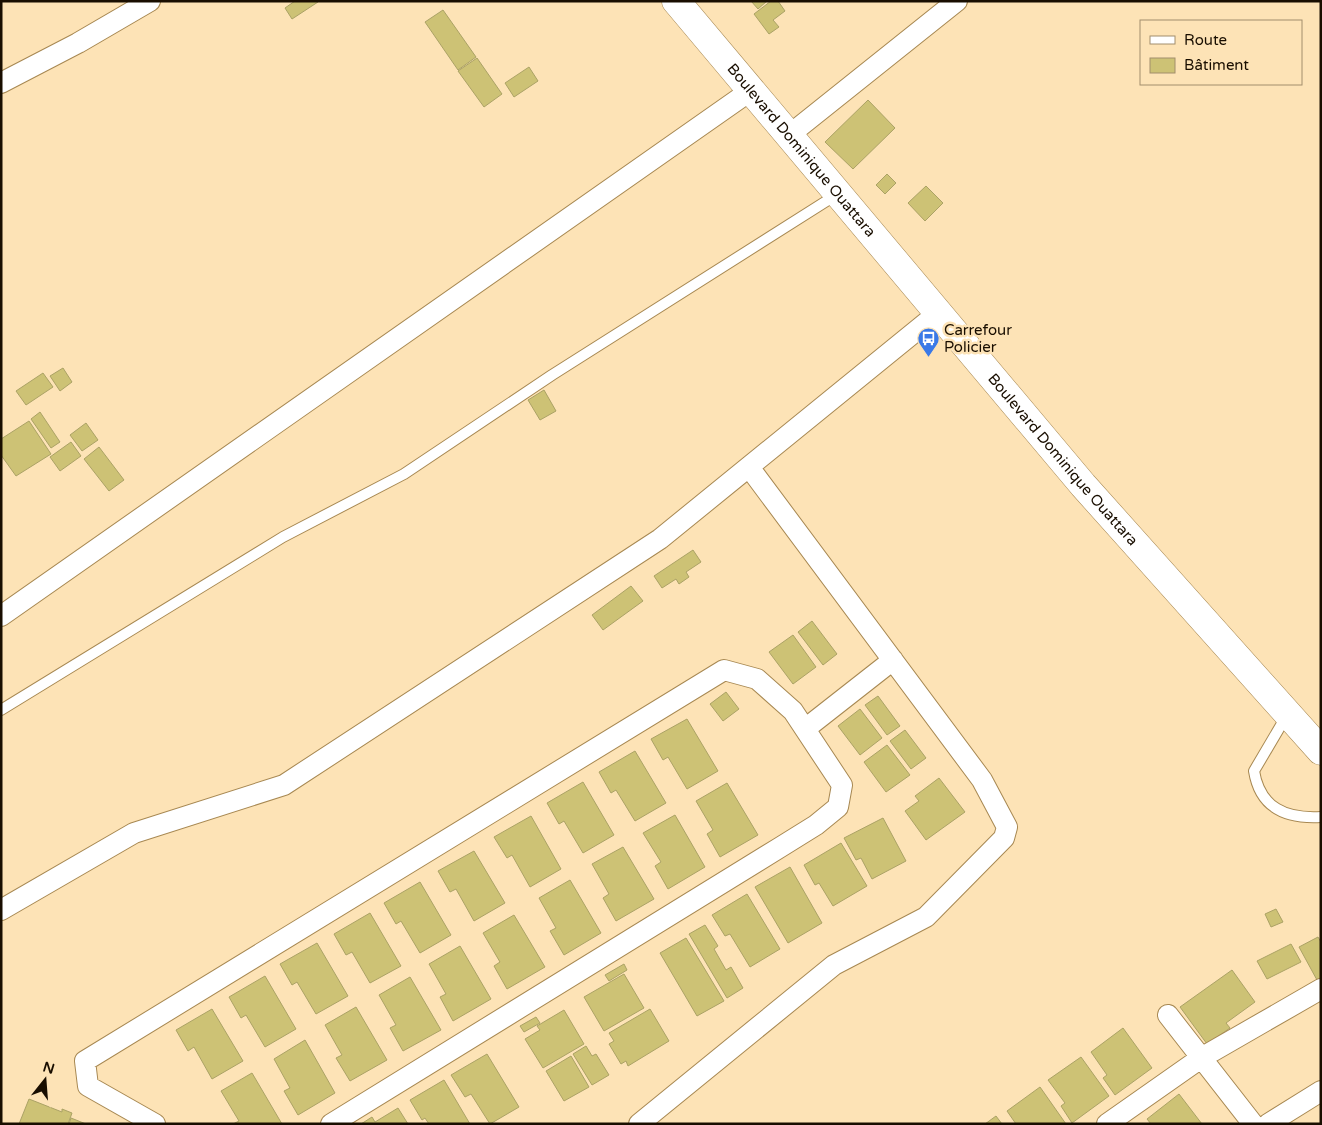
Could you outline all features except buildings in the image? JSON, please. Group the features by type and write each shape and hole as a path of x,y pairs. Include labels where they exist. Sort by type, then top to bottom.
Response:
{"street":[{"path":"1,83 78,43 150,1"},
{"name":"Boulevard Dominique Ouattara","path":"676,1 1083,485 1321,751"},
{"path":"788,136 957,1"},
{"path":"1,616 750,91"},
{"path":"1,910 134,833 284,786 660,539 938,314"},
{"path":"639,1124 834,965 926,917 1004,838 1007,827 982,780 749,467"},
{"path":"805,729 893,660"},
{"path":"155,1124 88,1086 85,1061 724,670 757,678 793,711 842,785 838,807 816,825 331,1124"},
{"path":"1106,1124 1201,1058 1321,989"},
{"path":"1168,1015 1253,1124"},
{"path":"1268,1124 1321,1091"}],"lane":[{"path":"1,710 283,537 404,474 552,375 838,194"},
{"path":"1288,714 1254,771 1256,787 1272,807 1301,818 1321,816"}],"place":[{"name":"Carrefour Policier","path":"928,358"}]}
